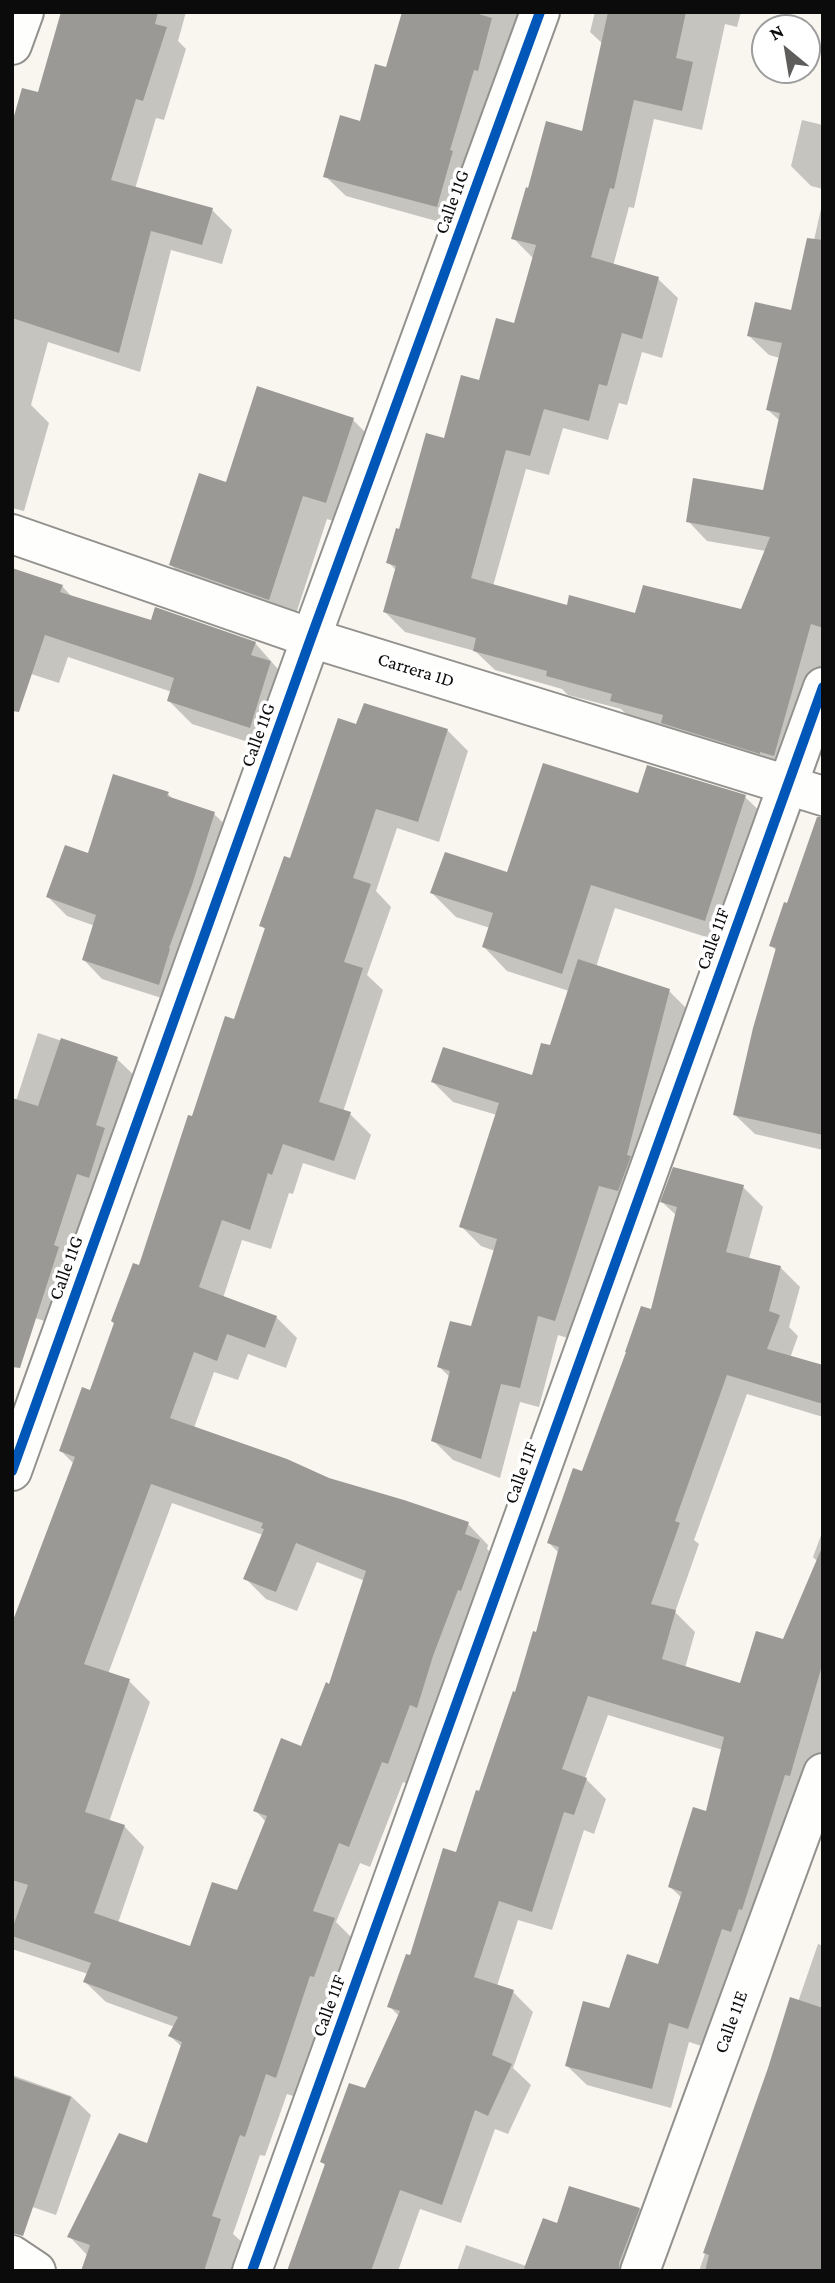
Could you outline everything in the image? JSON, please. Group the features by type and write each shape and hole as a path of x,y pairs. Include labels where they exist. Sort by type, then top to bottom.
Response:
{"street":[{"path":"12,45 24,12"},
{"name":"Calle 11G","path":"12,1471 540,12"},
{"name":"Carrera 1D","path":"12,534 312,638 823,796"},
{"name":"Calle 11F","path":"252,2271 823,687"},
{"name":"Calle 11E","path":"640,2271 823,1773"},
{"path":"12,2255 36,2271"}],"building":[{"path":"61,12 158,12 155,24 167,27 143,101 136,99 111,180 213,208 202,245 151,231 119,353 12,318 12,123 22,88 38,92"},
{"path":"402,12 472,12 492,18 478,71 474,70 450,150 453,151 437,207 323,177 340,115 360,121 375,64 386,67"},
{"path":"608,12 686,12 676,58 693,62 682,111 634,100 614,189 610,188 591,257 659,277 642,339 622,333 607,386 599,384 589,421 544,409 530,456 506,450 471,578 567,605 569,595 635,613 643,585 741,609 770,537 686,522 693,478 763,490 780,413 766,410 782,343 747,336 755,302 791,310 807,238 823,240 823,628 811,624 774,756 661,723 663,715 610,701 612,694 546,676 547,671 473,651 476,638 383,612 396,566 386,563 396,528 399,529 426,433 444,438 461,375 479,380 496,318 514,323 536,245 511,239 526,187 528,188 546,121 582,131"},
{"path":"257,386 354,418 326,503 303,496 269,600 169,565 199,473 226,482"},
{"path":"12,568 63,585 60,592 151,620 155,607 256,642 251,655 271,661 250,728 167,701 174,678 45,635 19,712 12,711"},
{"path":"364,703 448,729 418,822 376,809 353,878 371,884 344,962 363,968 319,1102 351,1112 334,1161 283,1144 272,1175 268,1173 250,1230 222,1220 199,1287 277,1316 265,1348 227,1334 217,1361 194,1352 170,1418 287,1459 329,1478 469,1522 465,1534 480,1540 433,1656 417,1708 410,1705 388,1764 382,1762 349,1847 339,1843 313,1911 335,1918 314,1977 310,1976 276,2078 266,2074 245,2137 240,2135 212,2216 221,2219 204,2271 81,2271 90,2245 67,2237 119,2133 147,2143 182,2042 168,2036 178,2017 83,1982 91,1963 12,1936 28,1885 12,1880 12,1623 75,1457 59,1451 82,1387 90,1390 114,1323 111,1321 133,1263 139,1265 188,1115 192,1116 225,1016 234,1019 265,928 259,926 284,856 290,858 338,718 356,724","holes":["151,1484 263,1523 261,1528 264,1529 243,1579 276,1592 296,1543 366,1571 329,1684 326,1682 301,1746 281,1738 253,1811 267,1816 237,1890 212,1882 190,1946 94,1913 125,1825 85,1812 130,1679 84,1664"]},
{"path":"543,763 638,793 647,765 746,795 705,921 591,885 562,974 482,947 493,913 430,893 445,852 507,872"},
{"path":"113,774 169,792 167,796 215,812 159,985 82,960 96,915 46,897 65,845 88,853"},
{"path":"817,817 823,817 823,1135 733,1115 753,1028 776,948 769,946"},
{"path":"578,959 670,989 627,1155 631,1156 618,1191 599,1186 555,1321 538,1316 520,1388 501,1384 481,1459 431,1441 450,1371 437,1367 450,1321 471,1326 497,1239 459,1227 499,1103 431,1082 443,1047 532,1075 541,1043 550,1045"},
{"path":"61,1038 118,1057 96,1125 105,1128 89,1178 77,1174 54,1245 59,1247 20,1368 12,1367 12,1098 38,1106"},
{"path":"673,1167 744,1185 726,1252 781,1266 769,1311 780,1315 767,1349 823,1365 823,1404 727,1375 675,1521 680,1523 651,1604 676,1610 662,1659 740,1683 756,1631 783,1639 823,1545 823,1662 790,1776 785,1775 742,1910 739,1909 731,1932 722,1929 688,2029 669,2023 652,2089 565,2066 583,2001 609,2008 627,1954 658,1964 682,1892 668,1887 693,1807 706,1811 724,1737 588,1696 562,1769 587,1778 574,1815 564,1812 532,1912 499,1901 474,1977 514,1990 492,2055 512,2064 488,2116 475,2110 442,2205 400,2190 371,2271 287,2271 325,2164 320,2162 349,2083 365,2088 400,2011 387,2007 406,1954 410,1955 443,1848 456,1852 476,1790 479,1791 513,1691 515,1692 533,1631 536,1632 559,1547 547,1543 573,1468 582,1471 641,1306 651,1309 677,1207 660,1202"},
{"path":"790,1997 823,2008 823,2271 705,2271 709,2255 703,2253"},
{"path":"12,2077 71,2097 23,2236 12,2233"},
{"path":"569,2186 640,2208 619,2263 619,2271 523,2271 543,2218 557,2223"}],"cycle path":[{"path":"12,1471 311,638 540,12"},
{"path":"252,2271 823,687"}]}
